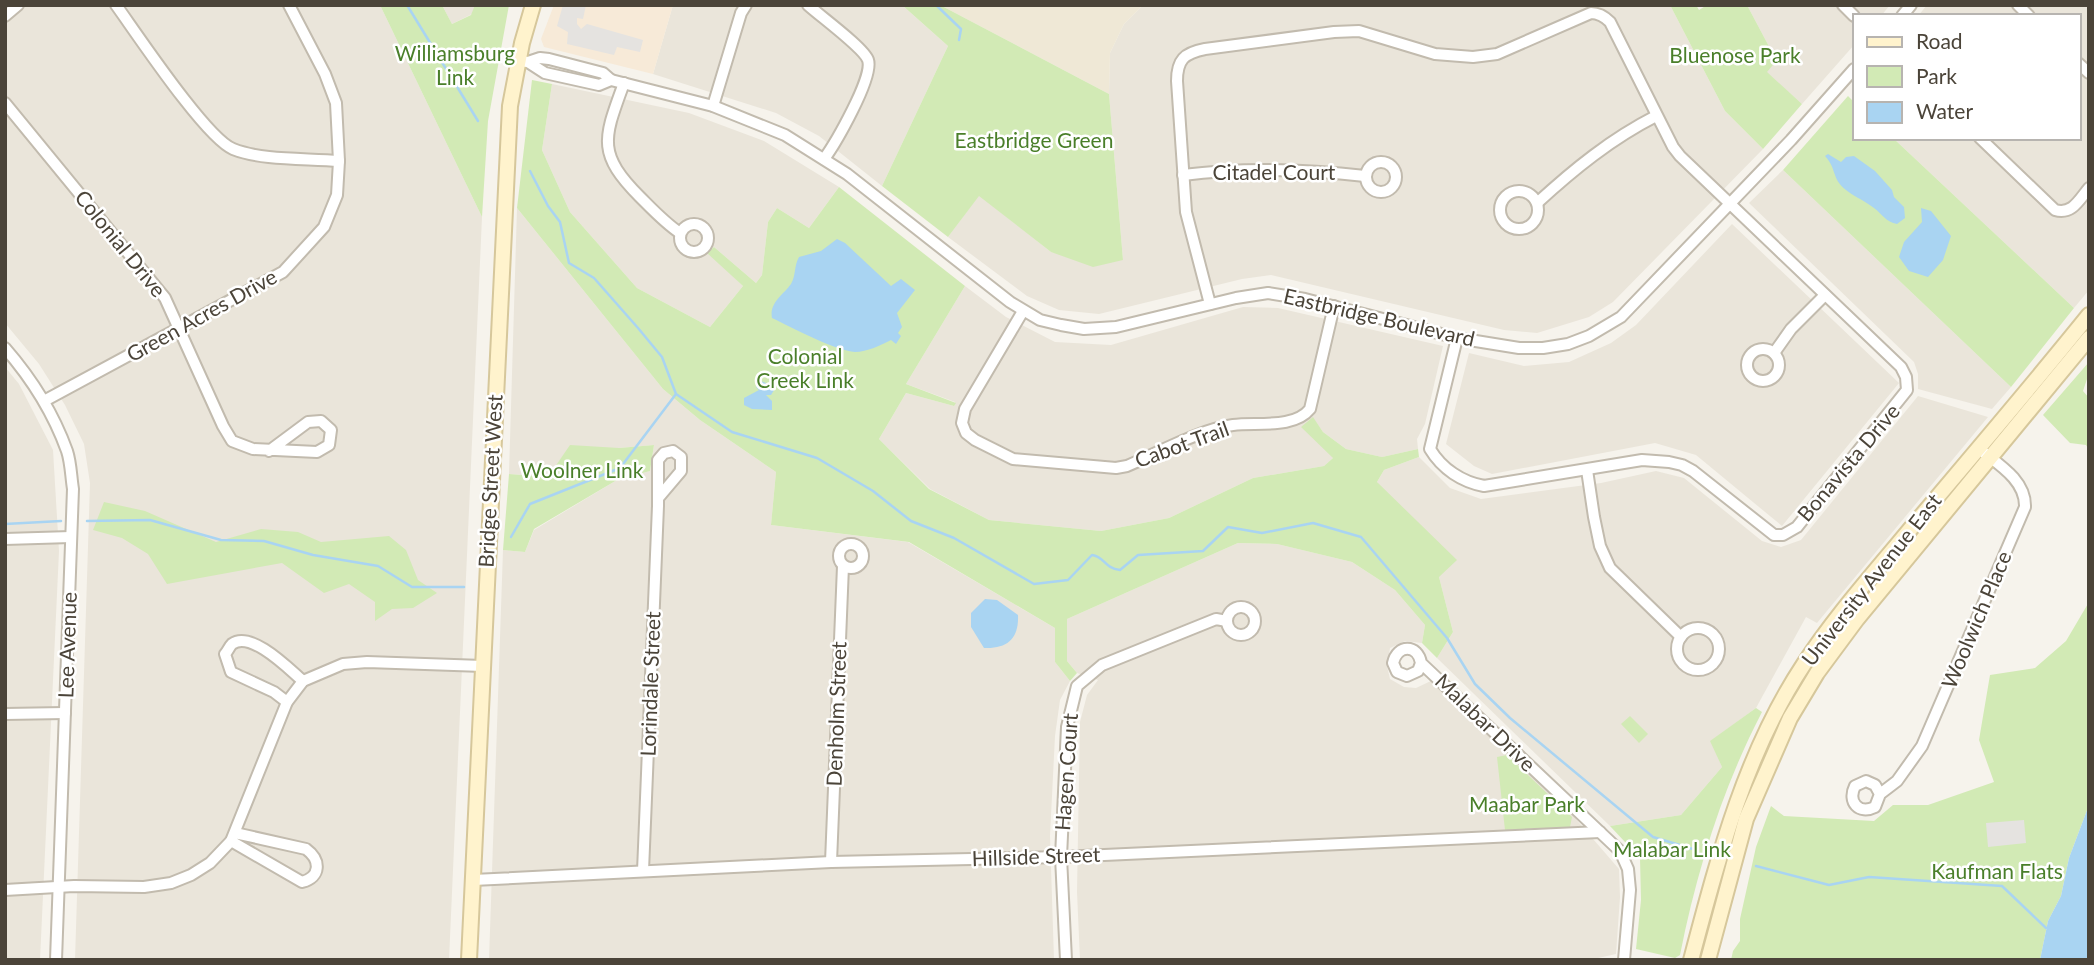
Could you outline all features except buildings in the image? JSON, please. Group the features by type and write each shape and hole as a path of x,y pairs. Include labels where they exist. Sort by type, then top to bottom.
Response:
{"main road":[{"name":"Bridge Street West","path":"469,960 510,106 524,62 533,5"},
{"name":"University Avenue East","path":"1708,960 1746,819 1790,719 1817,673 2089,315"},
{"name":"University Avenue East","path":"1691,960 1721,846 1733,814 1755,757 1803,665 1845,608 2089,338"}],"street":[{"path":"5,16 18,5"},
{"path":"116,5 210,131 231,149 257,155 340,160"},
{"name":"Green Acres Drive","path":"44,401 283,272 324,227 337,195 340,160 337,103 289,5"},
{"path":"713,106 741,13 746,5"},
{"path":"808,5 862,51 868,61 864,84 838,140 824,159"},
{"name":"Bonavista Drive","path":"1183,175 1177,81 1179,61 1185,55 1205,49 1359,31 1435,54 1473,57 1497,54 1591,13 1597,13 1610,22 1673,147 1729,205 1901,368 1906,377 1907,390 1791,532 1774,535 1704,479 1682,465 1656,460 1485,486 1470,483 1436,458 1430,449 1457,338"},
{"name":"Eastbridge Boulevard","path":"524,62 545,73 598,85 611,80 713,106 785,135 867,190 971,273 1023,311 1040,320 1100,329 1268,293 1334,306 1457,338 1531,348 1569,344 1589,336 1621,317 1853,70"},
{"path":"624,83 608,141 608,156 625,182 667,225 680,233"},
{"name":"Colonial Drive","path":"5,103 165,298 232,440 246,448 269,451 323,451 331,442 331,430 321,421 310,421 269,451"},
{"path":"1536,203 1569,173 1622,133 1656,116"},
{"path":"1982,140 2054,210 2071,210 2089,188"},
{"name":"Citadel Court","path":"1183,175 1275,170 1324,171 1365,176"},
{"path":"1183,175 1186,212 1210,304"},
{"path":"1774,353 1791,329 1825,295"},
{"name":"Cabot Trail","path":"1023,311 965,409 962,423 966,433 1013,459 1116,468 1127,466 1221,427 1302,418 1310,409 1313,400 1334,306"},
{"name":"Lee Avenue","path":"5,348 30,377 44,401 68,453 73,489 56,960"},
{"name":"Woolwich Place","path":"1880,794 1896,781 1922,746 2025,507 2026,494 2018,483 1984,453"},
{"path":"1587,470 1600,546 1610,568 1681,637"},
{"name":"Lorindale Street","path":"643,871 659,497"},
{"path":"5,539 71,537"},
{"name":"Denholm Street","path":"831,862 844,566"},
{"name":"Hagen Court","path":"1066,960 1061,857 1067,727 1077,686 1102,665 1120,657 1216,619 1227,621"},
{"path":"287,702 274,692 231,672 225,654 232,644 242,641 253,643 303,681"},
{"name":"Malabar Drive","path":"1421,663 1620,851 1628,869 1630,890 1624,960"},
{"path":"5,890 144,887 171,883 191,875 210,863 233,837 287,702 303,681 343,664 483,666"},
{"path":"5,714 65,713"},
{"name":"Hillside Street","path":"473,880 831,862 1061,857 1600,832"},
{"path":"233,837 306,849 318,862 316,872 310,880 302,882 233,837"}],"shaded area":[{"path":"5,5 380,5 482,217 449,960 75,960 90,483 84,444 65,405 39,364 5,323"},
{"path":"442,5 490,5 452,24"},
{"path":"554,5 673,5 653,74 544,47 541,39"},
{"path":"563,5 586,5 583,19 577,18 581,29 587,24 643,40 640,52 617,47 614,55 567,44 568,32 557,26"},
{"path":"673,5 902,5 948,46 882,186 819,136 776,113 653,74"},
{"path":"940,5 1143,5 1124,24 1110,53 1109,94"},
{"path":"1143,5 1670,5 1725,111 1763,149 1613,302 1589,317 1537,333 1504,330 1271,275 1242,279 1099,314 1059,310 1027,296 948,237 979,195 1051,252 1123,260 1109,94 1110,53 1124,24"},
{"path":"1747,5 1890,5 1883,14 1853,14 1853,46 1802,104 1766,72 1778,59"},
{"path":"1927,5 2089,5 2089,290 2074,308 1895,140 2080,140 2080,14 1920,14"},
{"path":"552,84 689,113 764,141 839,187 809,228 777,208 768,222 762,275 756,283 714,247 708,252 743,286 710,327 637,288 570,212 542,150"},
{"path":"1783,170 2011,387 1992,409 1918,389 1918,374 1914,362 1749,203"},
{"path":"517,208 663,389 700,420 776,472 771,525 908,542 1055,628 1055,662 1070,681 1060,700 1055,736 1050,836 1054,960 489,960 503,550 525,552 534,530 617,480 650,471 654,445 619,448 548,477 509,474"},
{"path":"1732,224 1899,383 1782,526 1696,455 1655,443 1492,474 1474,466 1446,444 1469,353 1524,366 1569,362 1611,343 1636,325"},
{"path":"965,286 1006,317 1055,342 1111,345 1243,307 1278,308 1443,346 1425,424 1417,439 1418,449 1382,457 1346,449 1323,432 1313,418 1333,458 1324,466 1253,478 1169,518 1101,531 989,520 930,489 879,439 906,393 954,406 955,402 906,384"},
{"path":"5,367 19,384 53,450 59,551 40,960 5,960"},
{"path":"1918,396 1988,417 1817,623 1806,617 1756,708 1711,741 1722,767 1681,815 1610,826 1437,658 1453,632 1439,577 1377,482 1384,470 1419,457 1450,488 1481,499 1601,483 1656,471 1684,478 1762,541 1781,547 1801,540"},
{"path":"1238,543 1277,544 1352,562 1395,590 1425,625 1422,643 1405,641 1390,648 1387,666 1390,679 1404,687 1416,688 1433,680 1574,817 1619,869 1616,954 1589,960 1080,960 1077,892 1080,722 1087,695 1098,680 1077,673 1067,661 1067,619"},
{"path":"2024,820 2026,843 1988,847 1986,823"}],"green space":[{"name":"Williamsburg Link","path":"380,5 442,5 452,24 471,15 475,5 509,5 488,121 482,217"},
{"name":"Eastbridge Green","path":"902,5 940,5 1109,94 1123,260 1093,267 1051,252 979,196 948,237 882,186 948,46"},
{"name":"Bluenose Park","path":"1670,5 1696,5 1699,10 1707,5 1747,5 1778,59 1767,72 1802,104 1763,149 1725,111"},
{"name":"Colonial Creek Link","path":"532,80 552,84 542,150 570,212 637,288 710,327 743,286 707,253 714,247 756,283 762,275 768,222 777,208 809,228 839,187 965,286 906,384 956,403 954,406 906,393 879,439 929,489 989,520 1101,531 1169,518 1253,478 1324,466 1333,458 1301,427 1313,417 1323,432 1346,449 1382,457 1418,449 1419,457 1384,470 1377,482 1457,560 1439,577 1453,632 1437,658 1422,643 1425,625 1395,590 1352,562 1277,544 1238,543 1067,619 1067,661 1077,673 1070,681 1055,662 1055,628 909,542 771,525 776,472 700,420 663,389 517,208"},
{"path":"1848,96 1853,101 1853,140 1895,140 2074,308 2011,387 1783,170"},
{"path":"2089,362 2089,373 2083,391 2089,398 2089,450 2086,445 2070,443 2043,415"},
{"name":"Woolner Link","path":"570,445 619,448 654,445 650,471 617,480 534,529 525,552 503,550 509,474 548,477"},
{"path":"104,502 145,511 216,542 261,529 298,532 321,542 389,536 406,550 418,580 437,593 413,608 392,609 375,621 375,602 349,584 324,593 282,563 167,584 148,554 122,538 93,530"},
{"name":"Kaufman Flats","path":"2089,602 2089,805 2069,858 2061,896 2048,921 2040,960 1731,960 1740,941 1740,919 1756,847 1771,806 1784,816 1874,821 1893,805 1928,805 1994,782 1979,740 1990,675 2035,668 2066,641"},
{"name":"Malabar Link","path":"1756,708 1762,712 1735,770 1712,831 1694,892 1680,955 1675,958 1636,949 1641,900 1640,858 1610,826 1681,815 1722,767 1710,741"},
{"path":"1630,716 1648,734 1639,743 1621,724"},
{"name":"Maabar Park","path":"1507,755 1572,817 1570,827 1505,830 1497,757"}],"water":[{"path":"1828,154 1841,162 1846,157 1854,156 1875,171 1904,207 1905,218 1897,224 1890,222 1869,204 1846,190 1825,156"},
{"path":"1921,208 1931,211 1951,236 1943,260 1928,277 1909,271 1899,257 1904,242 1922,222"},
{"path":"837,239 845,243 891,286 901,279 915,290 897,313 902,327 896,344 891,340 864,351 847,351 772,318 775,304 793,281 799,257 821,251"},
{"path":"761,381 776,387 771,395 766,395 772,401 772,410 752,409 744,405 744,398 759,390 756,387"},
{"path":"985,599 997,600 1018,615 1014,636 999,647 984,648 971,627 971,613"},
{"path":"2089,805 2089,960 2040,960 2048,921 2061,896 2069,858"}],"waterway":[{"path":"407,5 478,121"},
{"path":"936,5 961,29 959,40"},
{"path":"530,171 548,206 560,222 569,263 594,278 662,357 676,394 732,432 817,458 873,491 911,521 954,538 1034,584 1068,580 1092,555 1120,570 1138,555 1203,551 1228,527 1262,533 1313,523 1361,537 1447,638 1475,684 1510,718 1653,837 1693,849"},
{"path":"511,537 530,504 620,468 676,394"},
{"path":"87,521 150,520 221,540 264,541 313,555 378,566 412,587 464,587"},
{"path":"5,524 61,521"},
{"path":"1756,866 1829,885 1869,877 2002,886 2046,928"}]}
